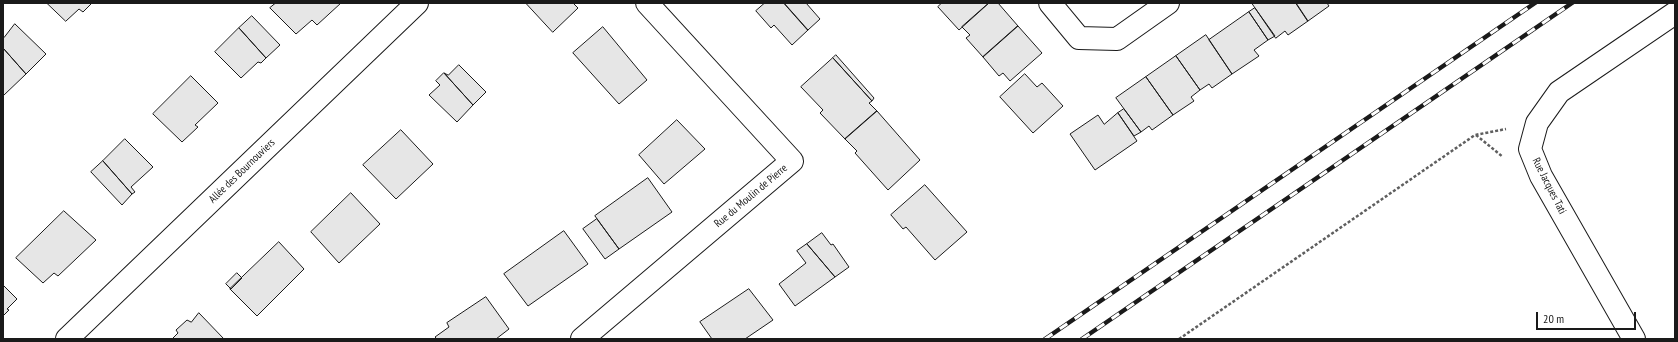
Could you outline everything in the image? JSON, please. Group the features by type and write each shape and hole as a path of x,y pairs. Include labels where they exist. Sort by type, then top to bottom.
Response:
{"street":[{"name":"Allée des Bournouviers","path":"67,339 416,3"},
{"name":"Rue du Moulin de Pierre","path":"582,339 792,161 647,3"},
{"path":"1050,3 1079,38 1117,39 1168,3"},
{"name":"Rue Jacques Tati","path":"1634,339 1541,176 1530,149 1536,122 1558,92 1675,12"}],"path":[{"path":"1178,339 1475,135 1536,122"}],"building":[{"path":"47,3 92,3 83,12 79,9 66,21"},
{"path":"276,3 341,3 317,25 312,20 296,34 270,8"},
{"path":"526,3 573,3 578,8 553,32"},
{"path":"765,3 784,3 808,30 792,45 774,25 771,28 756,11"},
{"path":"784,3 806,3 820,19 808,30"},
{"path":"942,3 989,3 959,30 938,7"},
{"path":"989,3 998,3 1018,26 983,57 966,38 970,35 962,27"},
{"path":"1252,3 1296,3 1308,21 1288,35 1285,31 1276,38"},
{"path":"1296,3 1327,3 1329,6 1308,21"},
{"path":"1255,8 1275,36 1268,40 1249,12"},
{"path":"1249,12 1268,40 1254,50 1259,56 1232,74 1209,40"},
{"path":"252,16 280,45 266,58 239,28"},
{"path":"15,24 46,54 26,74 3,48 3,36 4,37"},
{"path":"1018,26 1042,53 1010,81 1003,73 999,76 983,57"},
{"path":"603,27 647,80 619,104 573,53"},
{"path":"239,28 266,58 261,63 258,62 241,78 215,52"},
{"path":"1206,35 1232,74 1212,88 1209,84 1200,90 1176,56"},
{"path":"3,48 26,74 3,96"},
{"path":"836,55 874,98 872,101 833,58"},
{"path":"1176,56 1200,90 1191,97 1194,101 1173,115 1146,77"},
{"path":"833,58 872,101 869,103 877,111 845,139 820,113 823,110 801,87"},
{"path":"459,65 486,92 473,105 444,73 448,75"},
{"path":"444,73 473,105 457,122 429,95 440,85 436,81"},
{"path":"1025,74 1037,87 1042,83 1063,106 1033,133 1000,97"},
{"path":"191,76 218,103 195,125 198,127 182,142 153,114"},
{"path":"1146,77 1173,115 1152,130 1149,126 1141,132 1116,98"},
{"path":"1124,109 1141,132 1134,136 1118,113"},
{"path":"877,111 920,160 888,190 855,153 857,151 845,139"},
{"path":"1118,113 1137,141 1095,170 1070,134 1098,115 1104,124"},
{"path":"677,120 705,149 664,184 639,155"},
{"path":"401,130 433,164 396,199 363,165"},
{"path":"125,139 153,167 131,187 135,192 132,194 103,161"},
{"path":"103,161 132,194 122,205 91,172"},
{"path":"648,178 672,212 619,249 595,216"},
{"path":"925,185 967,232 935,260 906,227 903,229 891,215"},
{"path":"351,193 380,224 339,263 311,232"},
{"path":"64,211 96,240 58,276 54,273 43,283 16,258"},
{"path":"597,219 619,249 605,259 583,229"},
{"path":"564,231 588,264 528,306 504,274"},
{"path":"822,233 831,245 833,244 849,267 835,277 807,244"},
{"path":"279,242 304,269 257,316 230,289"},
{"path":"807,244 835,277 795,306 779,284 806,263 797,251"},
{"path":"237,273 242,278 231,289 226,284"},
{"path":"3,285 17,299 7,309 9,310 3,316"},
{"path":"749,289 773,320 745,339 712,339 700,322"},
{"path":"486,297 509,329 496,339 437,339 435,337 449,327 447,323"},
{"path":"199,313 224,339 172,339 178,333 176,330 187,320 191,322"}],"railway":[{"path":"1045,339 1535,3"},
{"path":"1082,339 1572,3"}]}
